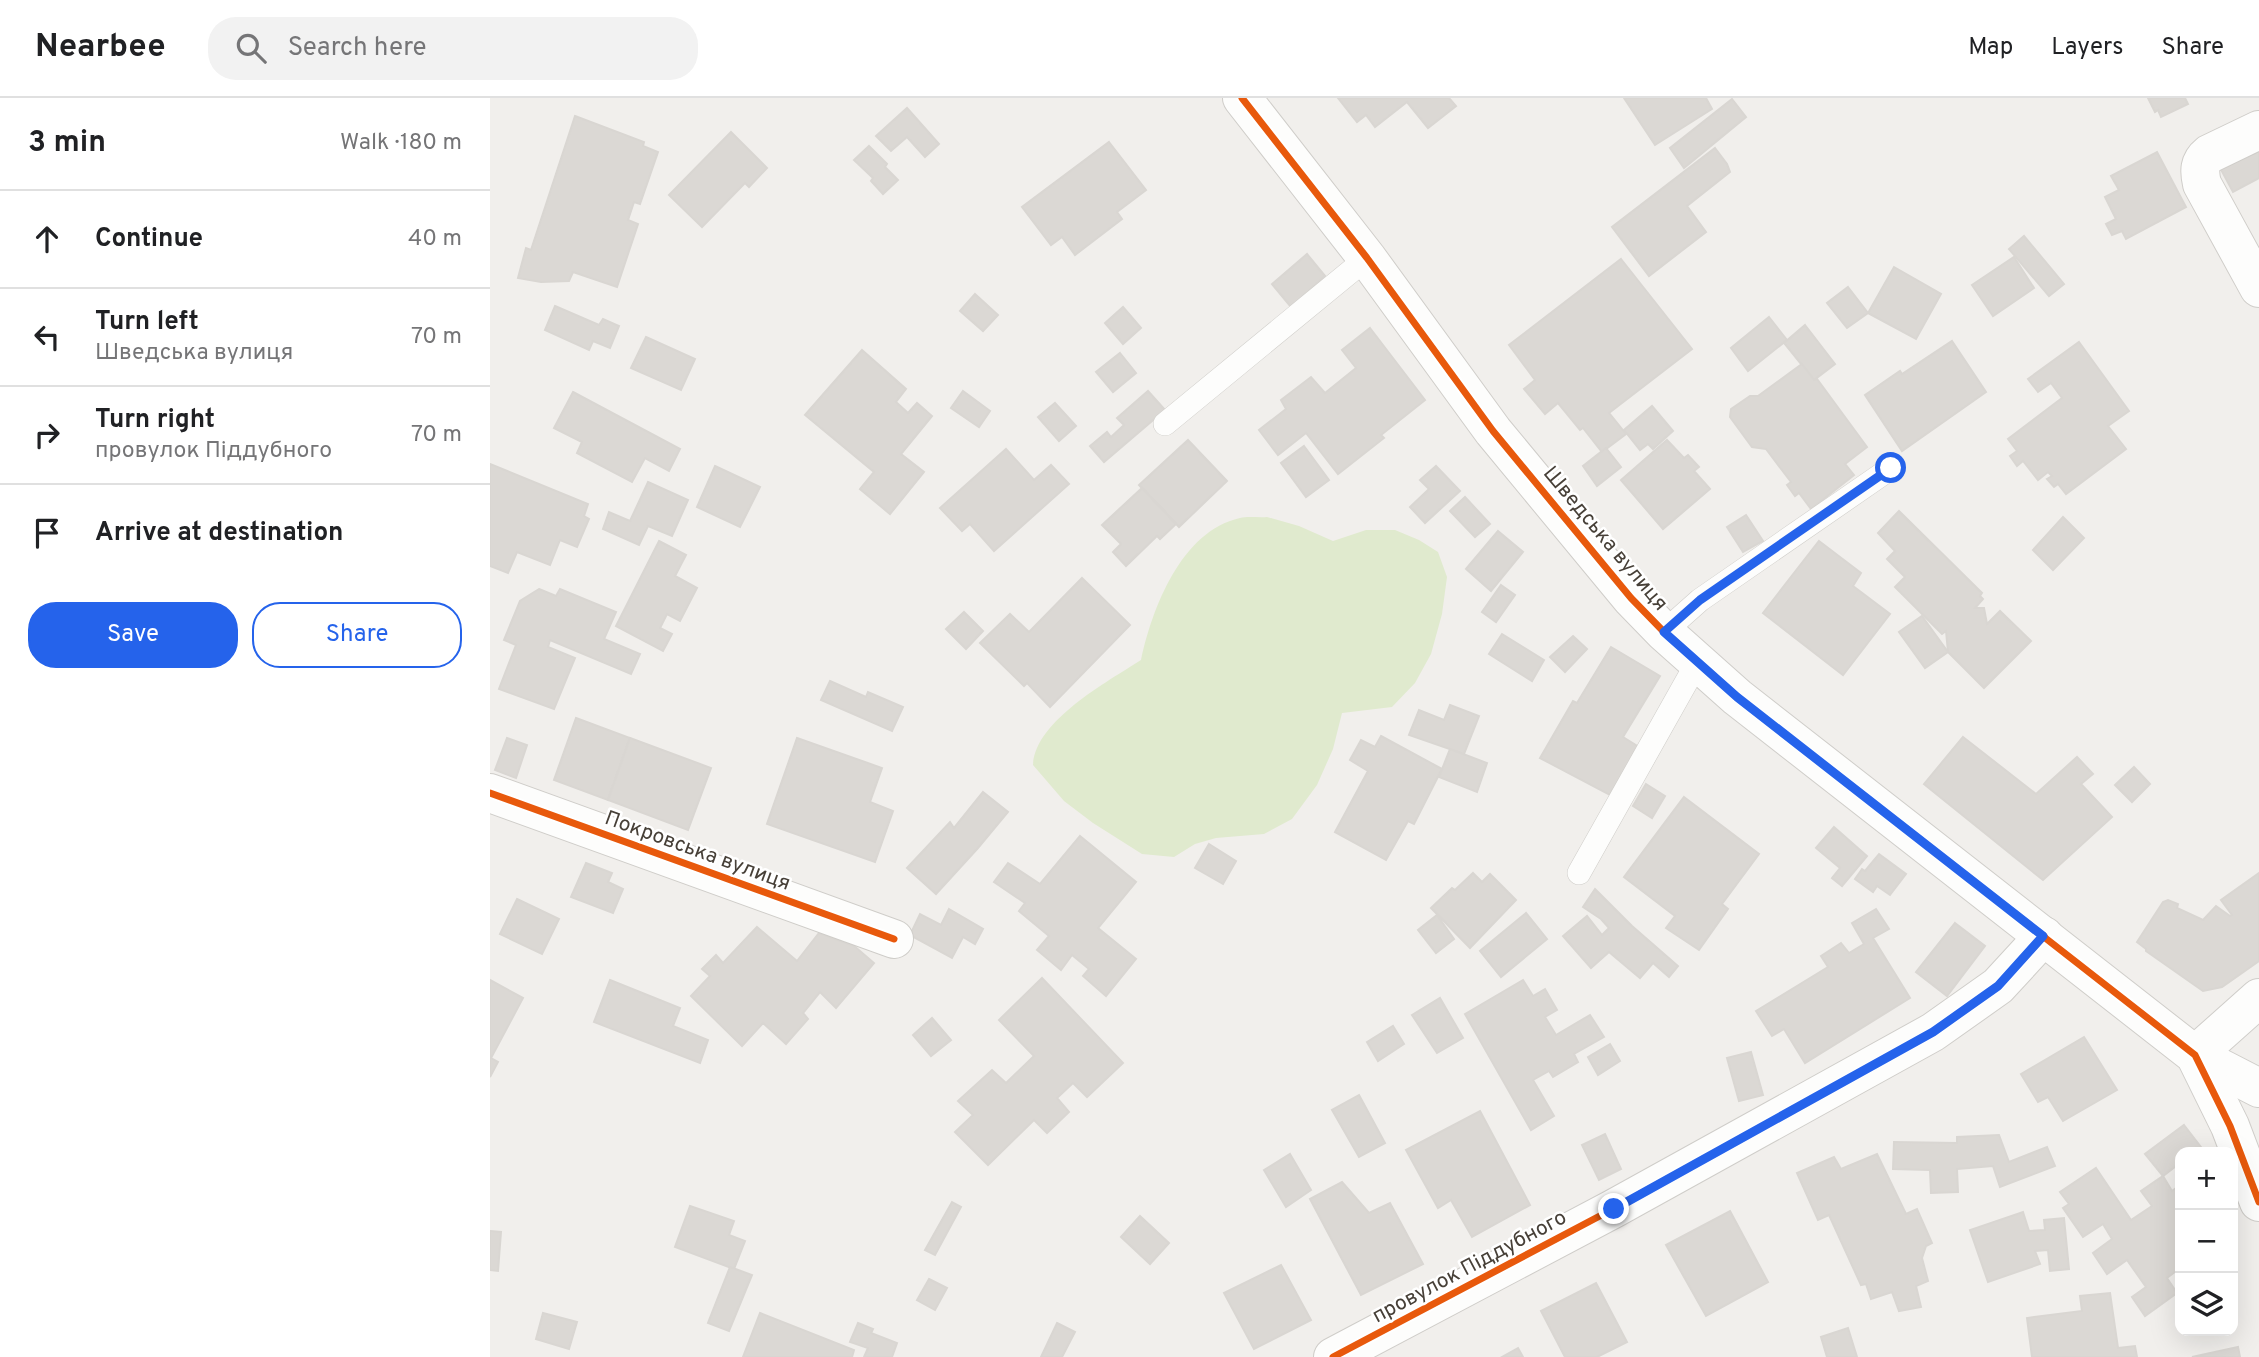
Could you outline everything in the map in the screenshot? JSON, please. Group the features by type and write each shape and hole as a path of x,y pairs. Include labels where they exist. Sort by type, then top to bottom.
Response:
{"street":[{"name":"Шведська вулиця","path":"1242,98 1367,258 1493,431 1631,598 1664,632 1737,697 2195,1055 2259,1088"},
{"path":"2259,130 2209,153 2203,159 2200,175 2202,184 2259,288"},
{"name":"Покровська вулиця","path":"490,793 894,939"},
{"name":"провулок Піддубного","path":"1333,1357 1614,1209 1933,1032 1998,986 2043,936"},
{"path":"2195,1055 2259,998"},
{"name":"Шведська вулиця","path":"2195,1055 2230,1126 2259,1202"}],"lane":[{"path":"1165,424 1367,258"},
{"path":"1664,632 1700,600 1891,468"},
{"path":"1579,873 1697,663"}],"green space":[{"path":"1267,517 1299,526 1333,541 1366,530 1395,530 1438,552 1447,577 1442,614 1431,654 1415,683 1392,707 1342,713 1333,749 1317,785 1292,819 1264,834 1216,838 1195,844 1174,857 1142,854 1064,801 1033,765 1037,749 1046,733 1075,704 1141,660 1153,618 1172,575 1201,538 1219,526 1240,518"}],"building":[{"path":"1338,98 1449,98 1456,106 1428,128 1407,102 1375,127 1366,115 1357,122"},
{"path":"1624,98 1706,98 1712,109 1655,145"},
{"path":"2148,98 2185,98 2188,104 2161,117 2158,110 2155,112"},
{"path":"1732,99 1746,117 1684,168 1670,148"},
{"path":"907,108 939,144 925,157 907,137 891,151 876,136"},
{"path":"575,116 644,142 643,146 658,152 640,204 634,202 628,220 638,224 617,287 573,272 569,281 541,282 518,278 526,248 531,250"},
{"path":"731,132 767,168 749,187 745,183 702,227 669,195"},
{"path":"1109,142 1146,190 1117,212 1122,219 1075,255 1062,237 1051,245 1022,207"},
{"path":"2259,144 2259,178 2233,192 2218,164"},
{"path":"869,146 898,180 883,194 871,181 873,178 854,160"},
{"path":"1715,148 1730,172 1687,206 1706,232 1649,276 1612,227"},
{"path":"2157,152 2186,207 2126,239 2122,231 2112,235 2106,224 2116,219 2105,197 2119,190 2111,176"},
{"path":"2024,236 2064,284 2049,296 2009,249"},
{"path":"1307,254 1325,276 1291,307 1272,284"},
{"path":"2014,257 2034,288 1993,316 1972,285"},
{"path":"1621,259 1692,349 1609,413 1626,434 1602,452 1558,403 1545,414 1524,389 1535,380 1509,345"},
{"path":"1894,267 1941,294 1916,339 1868,313"},
{"path":"1848,287 1868,313 1847,328 1827,303"},
{"path":"975,294 998,315 983,331 960,311"},
{"path":"555,306 599,325 603,319 619,326 610,348 593,341 589,350 545,330"},
{"path":"1123,307 1141,328 1123,344 1105,323"},
{"path":"1769,317 1787,340 1748,371 1731,348"},
{"path":"1805,325 1835,364 1814,380 1784,343"},
{"path":"1370,328 1425,400 1381,435 1384,438 1338,474 1306,433 1278,455 1259,430 1286,409 1281,400 1311,377 1325,393 1356,368 1342,350"},
{"path":"646,337 695,359 681,390 631,368"},
{"path":"1952,341 1986,392 1902,451 1865,395"},
{"path":"2079,342 2129,411 2108,426 2126,449 2066,494 2058,484 2054,487 2047,479 2052,476 2048,472 2038,480 2023,461 2017,466 2010,456 2017,451 2008,439 2062,398 2051,383 2038,392 2028,379"},
{"path":"862,350 906,389 896,402 908,413 917,403 932,416 901,454 924,472 890,514 860,489 874,472 805,415"},
{"path":"1120,353 1136,373 1113,392 1096,372"},
{"path":"1802,364 1814,380 1817,379 1867,447 1845,464 1854,475 1811,509 1799,493 1795,496 1787,485 1791,482 1766,449 1752,447 1730,417 1731,409 1750,396 1758,396"},
{"path":"963,391 990,411 979,427 951,408"},
{"path":"1148,391 1165,410 1104,462 1090,446 1107,432 1111,437 1124,425 1117,418"},
{"path":"573,392 680,449 669,471 645,458 632,482 577,453 582,442 554,428"},
{"path":"1055,403 1076,426 1059,441 1038,417"},
{"path":"1652,406 1673,431 1653,449 1648,444 1640,450 1624,430"},
{"path":"1188,440 1227,481 1179,527 1139,485"},
{"path":"1667,440 1684,458 1688,455 1699,467 1694,471 1710,489 1663,529 1621,480"},
{"path":"1304,446 1329,480 1306,497 1281,463"},
{"path":"1606,448 1621,467 1597,486 1583,466"},
{"path":"1006,449 1034,480 1051,465 1069,484 994,551 970,524 962,531 940,508"},
{"path":"490,464 588,504 584,516 589,519 577,547 560,540 550,565 517,552 508,573 490,566"},
{"path":"715,466 760,487 740,527 697,507"},
{"path":"1436,466 1460,491 1425,523 1410,507 1429,489 1420,480"},
{"path":"648,482 688,500 672,536 648,526 639,545 603,529 609,512 630,521"},
{"path":"1142,488 1176,524 1160,539 1157,536 1126,566 1113,552 1121,544 1102,525"},
{"path":"1465,497 1490,524 1475,537 1450,511"},
{"path":"1899,511 1982,593 1980,596 1983,599 1975,608 1984,608 1987,624 2000,611 2031,641 1984,688 1948,652 1946,631 1942,634 1895,587 1905,577 1887,559 1895,551 1878,533"},
{"path":"1746,515 1763,541 1743,552 1727,527"},
{"path":"2063,517 2084,538 2053,570 2033,550"},
{"path":"1498,531 1523,552 1491,591 1466,569"},
{"path":"659,541 686,555 675,576 697,588 680,621 667,614 660,628 672,634 663,651 616,626"},
{"path":"1819,541 1861,573 1853,586 1890,614 1843,675 1763,613"},
{"path":"1082,578 1130,625 1050,707 1027,683 1024,686 980,643 1010,614 1029,632"},
{"path":"1501,585 1515,595 1496,622 1482,612"},
{"path":"539,589 556,596 560,589 616,612 604,639 640,654 631,674 550,640 548,647 575,658 554,709 499,689 516,645 504,640 520,601"},
{"path":"964,612 983,631 966,649 946,629"},
{"path":"1922,616 1948,652 1925,668 1899,632"},
{"path":"1502,634 1544,660 1532,681 1489,654"},
{"path":"1573,636 1587,649 1565,672 1550,657"},
{"path":"1611,647 1660,676 1623,737 1639,747 1610,795 1540,758 1573,701 1577,703"},
{"path":"830,681 866,697 868,692 903,707 892,731 821,700"},
{"path":"1450,705 1479,716 1464,754 1409,735 1419,710 1444,720"},
{"path":"576,718 630,738 608,800 554,780"},
{"path":"1381,736 1442,769 1414,824 1408,821 1386,860 1335,832 1368,771 1350,760 1361,740 1375,747"},
{"path":"1963,737 2036,794 2077,757 2093,774 2081,784 2112,817 2043,880 1924,784"},
{"path":"507,738 527,745 516,778 495,770"},
{"path":"630,738 711,768 688,830 608,800"},
{"path":"797,738 882,768 870,802 893,811 875,862 767,824"},
{"path":"1450,749 1487,763 1477,792 1439,777"},
{"path":"2134,767 2150,784 2132,802 2115,785"},
{"path":"1646,784 1665,796 1652,818 1633,806"},
{"path":"983,792 1008,812 936,894 907,868 950,822 954,828"},
{"path":"1684,797 1759,854 1722,904 1728,909 1699,950 1666,928 1675,916 1624,877"},
{"path":"1834,827 1867,856 1842,886 1832,878 1840,868 1816,848"},
{"path":"1080,836 1136,882 1098,928 1136,959 1106,996 1083,976 1089,969 1072,955 1061,970 1037,950 1049,936 1019,911 1025,903 994,882 1008,863 1040,884"},
{"path":"1209,844 1236,861 1223,884 1195,868"},
{"path":"1879,854 1906,874 1890,895 1877,886 1873,892 1855,879"},
{"path":"586,863 612,873 608,882 623,889 613,913 571,897"},
{"path":"1473,873 1482,882 1490,874 1516,900 1470,948 1431,908"},
{"path":"2259,873 2259,961 2222,987 2203,991 2137,942 2163,902 2168,900 2178,904 2177,908 2203,920 2216,906 2232,915 2221,900"},
{"path":"1595,889 1678,966 1669,977 1653,963 1640,978 1609,952 1591,968 1563,936 1587,916 1602,935 1609,928 1583,907"},
{"path":"517,899 559,919 542,954 500,934"},
{"path":"949,909 983,929 975,944 963,937 952,958 910,935 920,914 941,925"},
{"path":"1876,909 1889,929 1873,938 1910,998 1805,1063 1784,1029 1772,1036 1756,1011 1828,967 1821,956 1841,943 1849,953 1864,944 1852,923"},
{"path":"1526,913 1547,939 1501,977 1480,951"},
{"path":"1437,915 1454,939 1436,953 1418,930"},
{"path":"1955,923 1985,946 1947,996 1916,972"},
{"path":"757,927 797,961 819,933 854,946 874,963 836,1008 820,992 803,1013 808,1019 786,1044 763,1023 742,1046 691,996 710,976 702,969 716,955 723,963"},
{"path":"1042,978 1123,1063 1087,1097 1073,1083 1057,1098 1069,1112 1047,1133 1034,1120 988,1165 955,1132 973,1115 958,1101 992,1070 1006,1083 1034,1056 999,1020"},
{"path":"490,980 523,998 491,1058 498,1062 490,1077"},
{"path":"610,980 680,1008 673,1026 708,1040 700,1063 594,1022"},
{"path":"1523,980 1533,996 1545,989 1557,1010 1545,1017 1556,1035 1590,1015 1604,1037 1574,1054 1578,1062 1553,1077 1549,1071 1533,1080 1554,1116 1531,1130 1465,1014"},
{"path":"1440,998 1463,1038 1437,1053 1412,1015"},
{"path":"932,1018 951,1040 931,1056 913,1035"},
{"path":"1393,1026 1404,1044 1378,1061 1367,1042"},
{"path":"2084,1037 2117,1090 2063,1121 2048,1097 2038,1102 2021,1074"},
{"path":"1610,1044 1620,1061 1598,1075 1588,1057"},
{"path":"1751,1052 1763,1095 1739,1101 1727,1058"},
{"path":"1359,1095 1385,1143 1359,1157 1332,1110"},
{"path":"1480,1111 1530,1205 1472,1237 1451,1200 1438,1208 1406,1150"},
{"path":"2184,1125 2201,1147 2175,1147 2175,1167 2163,1176 2145,1154"},
{"path":"1605,1134 1621,1169 1599,1180 1582,1145"},
{"path":"1999,1135 2009,1162 2047,1147 2055,1166 2000,1187 1993,1166 1957,1169 1958,1192 1931,1193 1930,1170 1893,1169 1894,1142 1957,1143 1957,1137"},
{"path":"1290,1154 1311,1190 1286,1207 1264,1170"},
{"path":"1877,1154 1906,1214 1917,1209 1932,1243 1926,1246 1922,1258 1928,1281 1916,1286 1921,1307 1899,1311 1892,1292 1871,1299 1866,1284 1861,1285 1829,1215 1818,1220 1797,1173 1834,1157 1841,1169"},
{"path":"2096,1168 2131,1220 2152,1206 2141,1191 2163,1176 2172,1191 2175,1189 2175,1272 2167,1278 2175,1294 2145,1316 2132,1297 2146,1287 2127,1260 2107,1274 2093,1253 2112,1239 2103,1224 2083,1237 2063,1208 2069,1204 2060,1192"},
{"path":"1342,1182 1369,1213 1390,1203 1423,1264 1361,1295 1310,1199"},
{"path":"952,1202 961,1207 935,1255 925,1250"},
{"path":"690,1206 734,1221 729,1235 745,1241 734,1269 675,1247"},
{"path":"1730,1211 1768,1282 1706,1316 1666,1245"},
{"path":"2023,1212 2029,1231 2045,1230 2044,1220 2064,1218 2069,1269 2050,1271 2048,1250 2035,1251 2040,1264 1988,1282 1970,1230"},
{"path":"1140,1216 1169,1243 1150,1264 1121,1237"},
{"path":"490,1231 501,1232 498,1271 490,1270"},
{"path":"1281,1265 1311,1320 1254,1349 1224,1293"},
{"path":"730,1267 752,1275 729,1331 708,1323"},
{"path":"929,1279 947,1288 935,1310 917,1300"},
{"path":"1596,1283 1627,1342 1597,1357 1565,1357 1541,1311"},
{"path":"2110,1293 2118,1348 2135,1346 2137,1357 2032,1357 2027,1318 2082,1311 2080,1296"},
{"path":"543,1313 577,1322 569,1349 536,1339"},
{"path":"760,1313 854,1350 852,1357 743,1357"},
{"path":"858,1323 873,1329 871,1333 897,1343 892,1357 864,1357 868,1348 850,1342"},
{"path":"1057,1323 1075,1332 1062,1357 1041,1357"},
{"path":"1848,1328 1857,1357 1827,1357 1821,1337"},
{"path":"2238,1347 2240,1357 2192,1357"},
{"path":"1518,1348 1523,1357 1502,1357"}],"cycle path":[{"path":"1242,98 1367,258 1493,431 1631,598 1664,632 1737,697 2195,1055 2230,1126 2259,1202"},
{"path":"490,793 894,939"},
{"path":"1333,1357 1613,1209 1933,1032 1998,986 2044,936"}],"route":[{"path":"1614,1209 1933,1032 1998,986 2043,936 1737,697 1664,632 1700,600 1891,468"}]}
